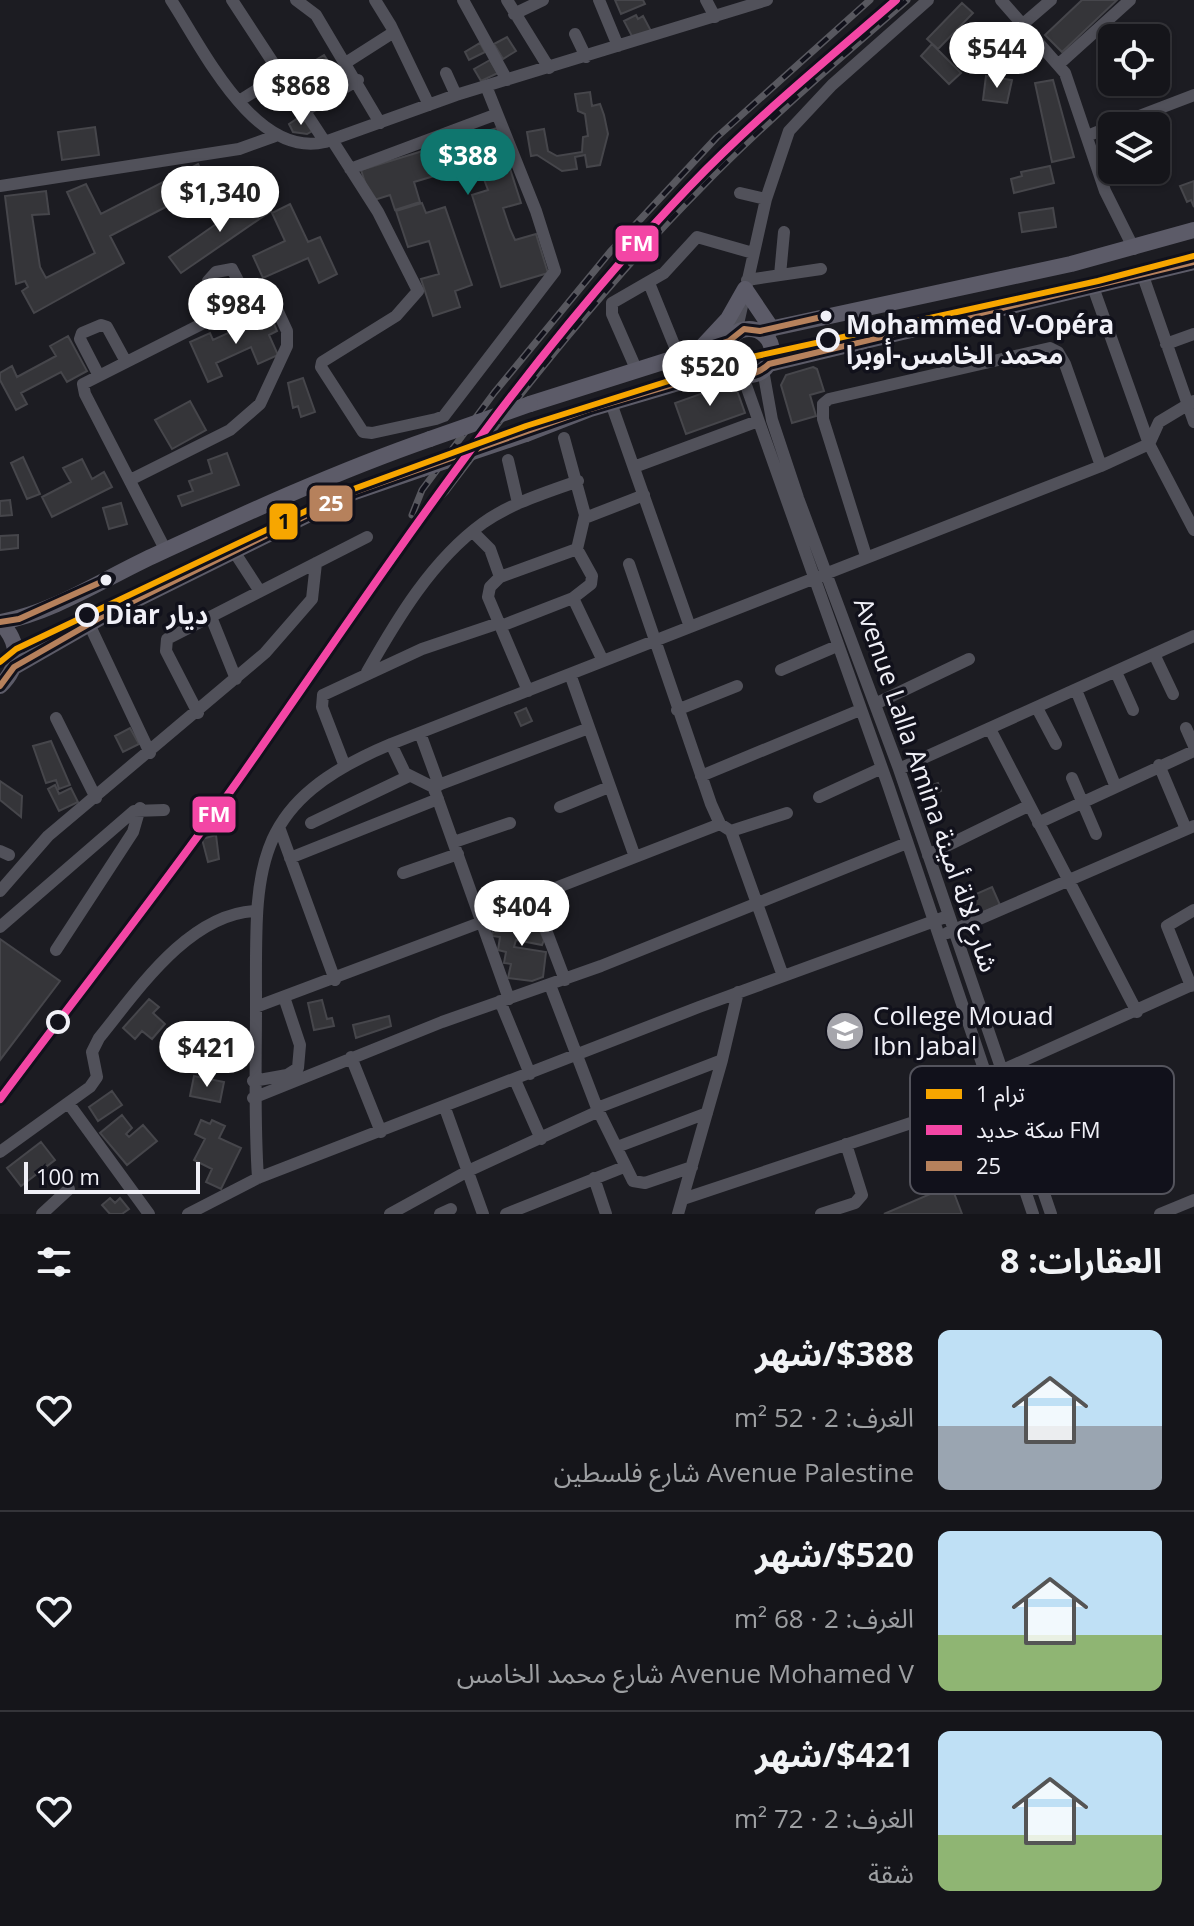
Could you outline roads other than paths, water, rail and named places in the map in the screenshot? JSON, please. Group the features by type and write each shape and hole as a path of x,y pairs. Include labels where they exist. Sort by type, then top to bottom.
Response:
{"main road":[{"path":"14,667 15,643 0,622 31,614 354,465 750,333 1134,249 1194,230"},
{"path":"0,686 14,667 89,624 352,493 611,403 737,370 766,367 1194,262"},
{"path":"746,285 750,333"},
{"path":"699,351 728,319 746,285"},
{"path":"750,333 771,344 766,367"},
{"path":"737,370 726,355 750,333"}],"street":[{"path":"171,0 239,101 275,136 309,145 329,141 456,95 767,0"},
{"path":"232,0 279,76 350,169 378,212 418,291 396,316 321,364 359,428 372,433 444,416 555,271 536,211 486,86"},
{"path":"296,0 316,15 358,80 380,123"},
{"path":"316,15 318,0"},
{"path":"375,0 429,105"},
{"path":"463,0 507,80"},
{"path":"507,0 549,68"},
{"path":"514,14 543,0"},
{"path":"599,0 618,46"},
{"path":"706,0 715,17"},
{"path":"750,333 742,313 746,285 766,199 783,144 792,127 832,85 928,0"},
{"path":"1001,0 1059,64 1069,83 1105,191 1134,249"},
{"path":"1023,24 1051,0"},
{"path":"1059,64 1130,0"},
{"path":"347,62 394,32"},
{"path":"575,34 586,57"},
{"path":"446,73 456,95"},
{"path":"239,101 279,76"},
{"path":"306,110 358,80"},
{"path":"1150,112 1194,95"},
{"path":"350,169 497,114"},
{"path":"1087,136 1098,132"},
{"path":"0,186 239,149 275,136"},
{"path":"740,193 766,199"},
{"path":"780,275 784,232"},
{"path":"637,371 610,307 672,267 697,237 753,253"},
{"path":"222,312 207,279 216,272 232,269 248,300"},
{"path":"746,285 780,275 821,269"},
{"path":"1143,276 1190,403 1194,422"},
{"path":"649,283 679,357"},
{"path":"1093,287 1149,444 1194,530"},
{"path":"130,480 230,430 260,404 287,346 287,331 270,290 84,383 83,390 166,551"},
{"path":"98,374 80,339 82,333 101,325 107,327 125,360"},
{"path":"1166,344 1194,334"},
{"path":"866,556 823,419 823,404 829,399 1050,348 1058,352 1065,364 1101,466"},
{"name":"Avenue Lalla Amina شارع لالة أمينة","path":"766,367 772,420 899,769 1002,1066"},
{"name":"Avenue Lalla Amina شارع لالة أمينة","path":"737,370 882,768 931,922 982,1066"},
{"path":"611,403 690,627"},
{"path":"258,1178 253,1098 256,1007 254,911 263,868 279,827 307,790 344,764 391,744 1101,466 1149,444 1159,422 1190,403"},
{"path":"634,467 758,421"},
{"path":"344,764 321,698 367,672 573,598 592,581 577,549 585,518 578,481 564,438"},
{"path":"508,460 518,503"},
{"path":"367,672 426,580 473,532 518,503 578,481"},
{"path":"585,518 644,495"},
{"path":"473,532 490,549 500,577"},
{"path":"198,713 165,644 170,636 367,537"},
{"path":"528,691 488,591 500,577 577,549"},
{"path":"235,553 259,590"},
{"path":"0,891 48,836 198,713 307,607 314,593 316,563"},
{"path":"629,564 701,776 726,827 783,976"},
{"path":"573,598 603,661"},
{"path":"211,617 236,679"},
{"path":"89,624 150,753"},
{"path":"899,769 1194,636"},
{"path":"781,670 837,646"},
{"path":"1154,654 1173,694"},
{"path":"875,704 969,659"},
{"path":"1116,672 1133,710"},
{"path":"570,674 635,857"},
{"path":"677,710 737,686"},
{"path":"1076,690 1115,785"},
{"path":"1037,708 1056,744"},
{"path":"701,776 860,710"},
{"path":"56,718 96,798"},
{"path":"290,858 437,790 589,728"},
{"path":"1038,823 1194,749 1186,728"},
{"path":"990,729 1137,1012"},
{"path":"420,733 530,1074"},
{"path":"391,744 409,776 437,790"},
{"path":"937,937 1190,828 1159,765"},
{"path":"819,797 882,768"},
{"path":"311,823 409,776"},
{"path":"1072,778 1096,834"},
{"path":"560,807 609,787"},
{"path":"928,855 1028,806"},
{"path":"0,927 140,808 164,810"},
{"path":"56,950 133,832 140,808"},
{"path":"256,1007 335,980 533,896 635,857 726,827 787,813"},
{"path":"403,873 510,823"},
{"path":"279,827 335,980"},
{"path":"253,1098 351,1057 565,980 907,843"},
{"path":"0,919 24,896 43,889"},
{"path":"533,896 565,980"},
{"path":"1012,1066 1192,985 1166,927 1194,910"},
{"path":"0,1152 69,1104 94,1082 97,1071 92,1052 99,1038 190,935 227,914 254,911"},
{"path":"188,1214 258,1178 738,992 948,916"},
{"path":"550,985 598,1110 624,1167 635,1183 645,1183 692,1167"},
{"path":"678,1214 738,992"},
{"path":"253,1081 287,1075 298,1068 300,1045 284,997"},
{"path":"351,1057 381,1132"},
{"path":"390,1214 468,1171 598,1110 722,1060"},
{"path":"515,1080 541,1139"},
{"path":"69,1104 149,1214"},
{"path":"445,1108 483,1214"},
{"path":"617,1147 707,1113"},
{"path":"683,1199 910,1123"},
{"path":"821,1214 855,1203 862,1195 846,1144"},
{"path":"506,1214 624,1167"},
{"path":"594,1178 606,1214"},
{"path":"42,1214 69,1189"},
{"name":"Avenue Lalla Amina شارع لالة أمينة","path":"1025,1194 1031,1213"},
{"name":"Avenue Lalla Amina شارع لالة أمينة","path":"1044,1194 1051,1214"},
{"path":"540,1199 545,1214"},
{"path":"1160,1214 1194,1200"}],"railway":[{"path":"412,515 422,490 494,393 610,252 717,137 870,0"},
{"path":"422,515 446,491 568,336 666,224 775,116 907,0"}],"tram line":[{"name":"1","path":"0,662 16,649 348,491 526,426 729,362 1098,281 1194,256"}],"rail line":[{"name":"FM","path":"0,1099 154,896 455,471 567,325 713,162 896,0"}],"place":[{"name":"Mohammed V-Opéra محمد الخامس-أوبرا","path":"828,340"},
{"name":"Diar ديار","path":"87,615"},
{"name":"College Mouad Ibn Jabal","path":"845,1031"}]}
